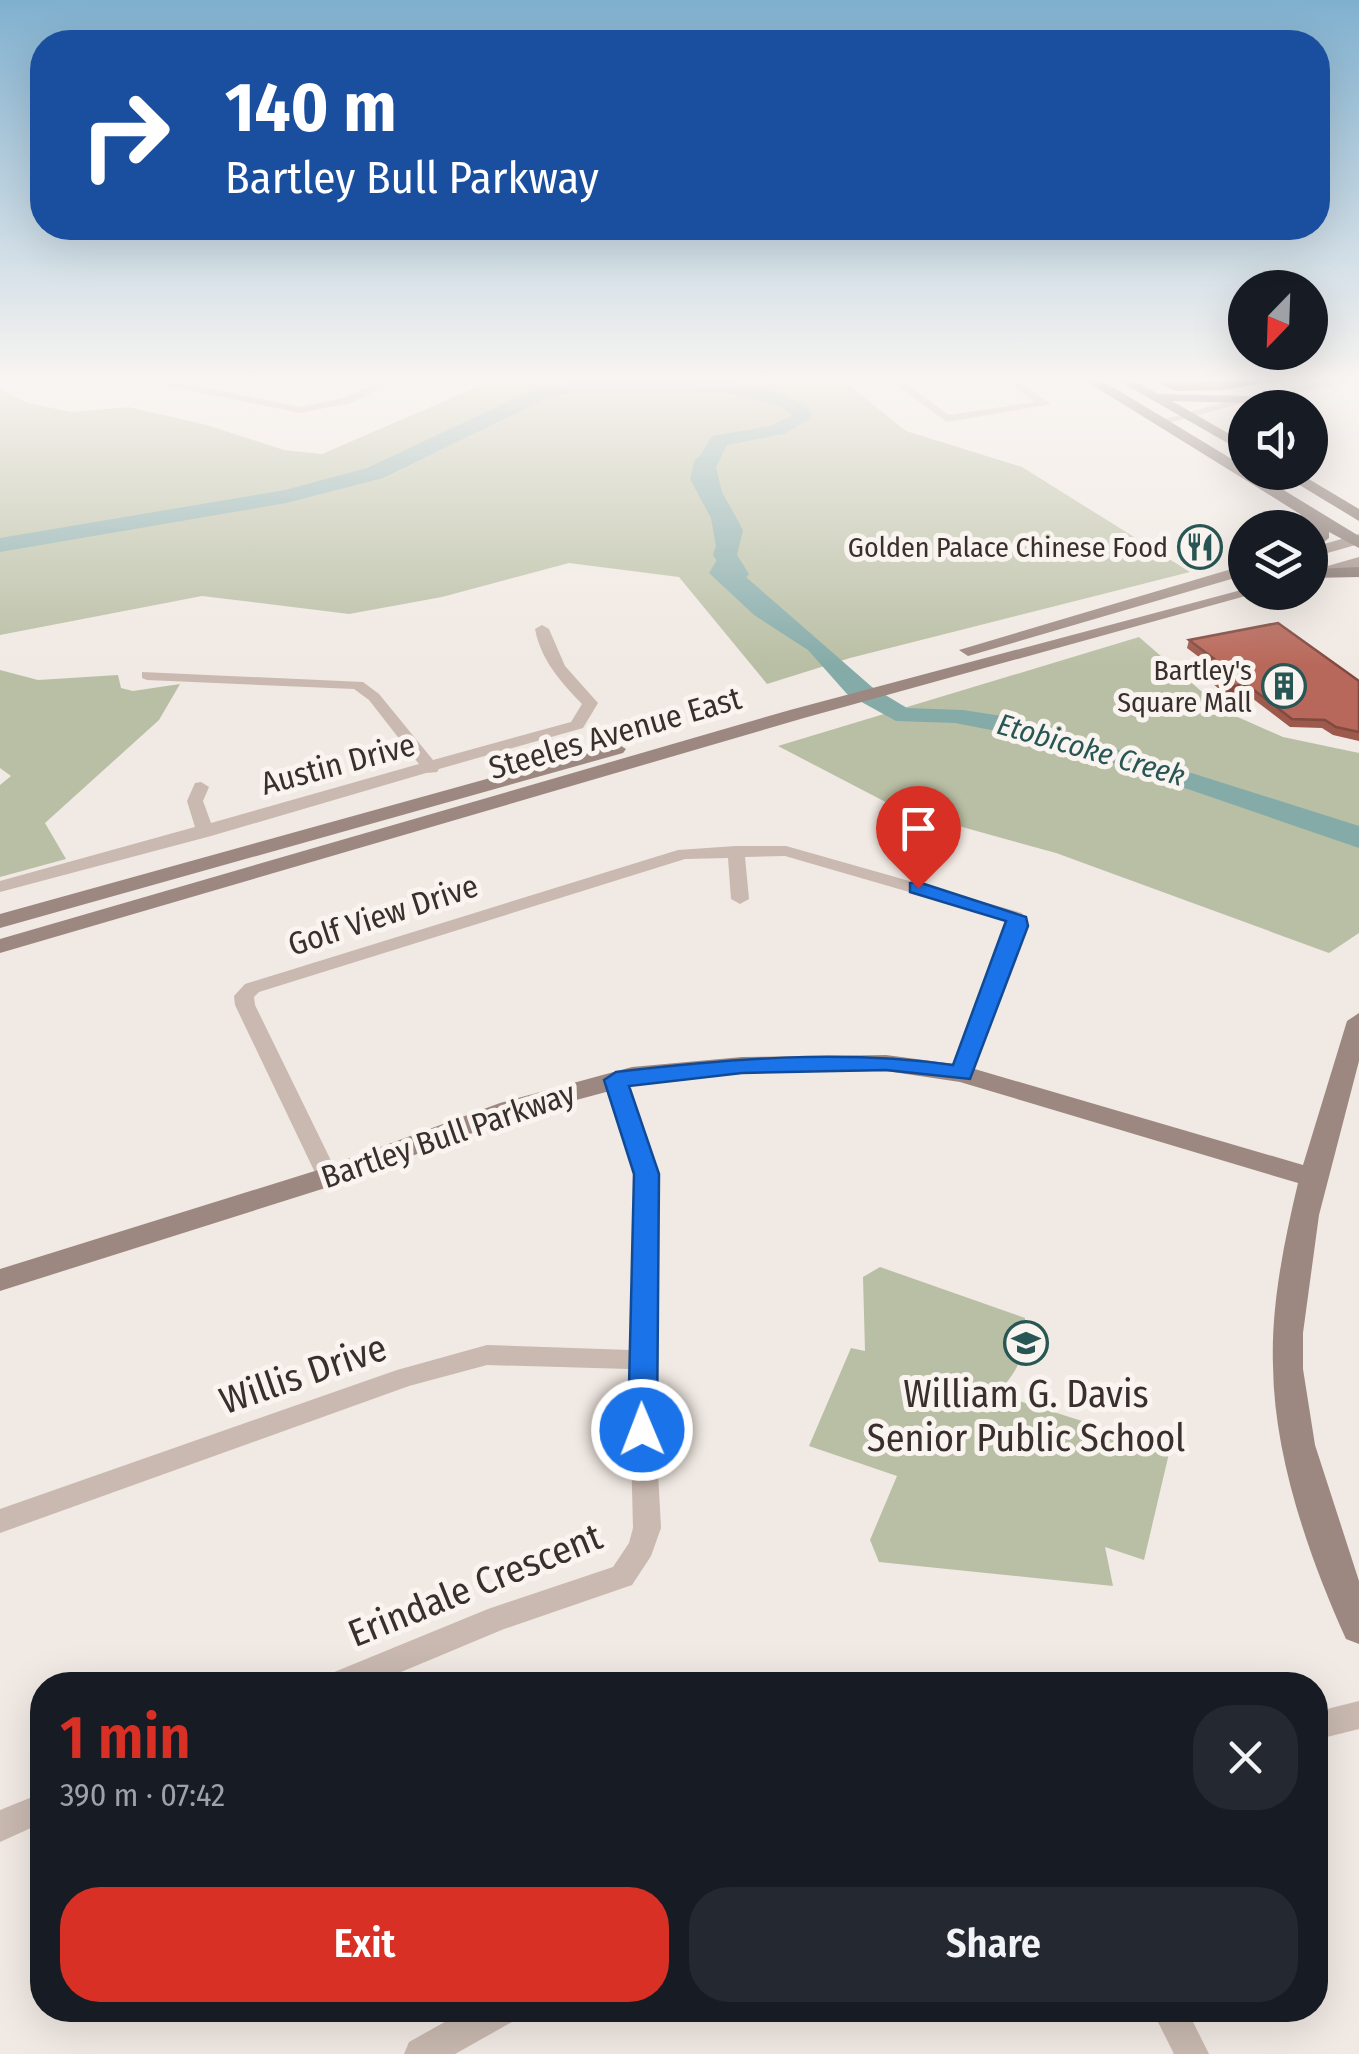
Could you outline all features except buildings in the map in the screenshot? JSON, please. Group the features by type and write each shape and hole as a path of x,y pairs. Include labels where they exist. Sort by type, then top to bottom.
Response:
{"main road":[{"path":"1245,474 1358,541"},
{"path":"1314,490 1359,514"},
{"path":"1328,547 1358,541"},
{"path":"1328,571 1359,562"},
{"path":"1328,574 1359,572"},
{"name":"Steeles Avenue East","path":"917,673 1228,575"},
{"name":"Steeles Avenue East","path":"0,921 917,673 1228,598"},
{"name":"Steeles Avenue East","path":"0,946 790,708"},
{"path":"1359,1021 1353,1059 1314,1178 1288,1335 1293,1403 1320,1522 1359,1628"},
{"name":"Bartley Bull Parkway","path":"0,1280 328,1177 509,1108 616,1080 742,1066 886,1063 961,1074 1314,1178"}],"street":[{"name":"Austin Drive","path":"0,887 561,731 586,717 590,702 555,666 544,647 542,629"},
{"path":"147,674 358,685 374,698 431,769"},
{"path":"201,786 195,801 206,832"},
{"path":"736,851 740,899"},
{"name":"Golf View Drive","path":"328,1177 245,1004 244,996 252,988 684,854 786,851 1016,917 1017,926 961,1074"},
{"name":"Erindale Crescent","path":"369,1672 498,1618 622,1576 641,1548 647,1528 642,1360 647,1174 616,1080"},
{"name":"Willis Drive","path":"0,1522 406,1377 487,1355 642,1360"},
{"path":"1328,1723 1359,1715"},
{"path":"0,1826 30,1813"},
{"path":"421,2054 478,2022"},
{"path":"1175,2022 1192,2054"}],"green space":[{"path":"0,474 1033,474 1190,572 850,658 767,684 679,577 569,563 442,597 349,614 202,596 0,635"},
{"path":"1139,637 1224,711 1283,737 1359,753 1359,933 1329,953 1056,853 901,810 778,746"},
{"path":"0,670 38,680 118,675 121,688 133,691 180,684 159,720 45,823 66,859 0,877 0,785 11,776 0,768"},
{"path":"880,1267 1025,1318 1020,1359 997,1394 1170,1449 1144,1560 1105,1547 1113,1586 879,1562 870,1540 897,1476 809,1446 851,1348 865,1351 863,1277"}],"water":[{"path":"691,474 714,474 712,486 734,520 731,531 739,571 872,687 907,708 963,710 1021,719 1359,826 1359,848 1048,741 955,723 896,721 847,694 808,650 754,615 709,573 718,558 711,518 690,479"}],"waterway":[{"name":"Etobicoke Creek","path":"0,545 286,496 372,474"},
{"name":"Etobicoke Creek","path":"707,474 711,492 732,530 725,555 737,574"}],"place":[{"name":"Golden Palace Chinese Food","path":"1200,547"},
{"name":"Bartley's Square Mall","path":"1284,686"},
{"name":"William G. Davis Senior Public School","path":"1026,1343"}],"route":[{"path":"642,1430 647,1174 616,1080 742,1066 814,1064 886,1063 961,1074 1017,926 1016,917 918,888"}]}
